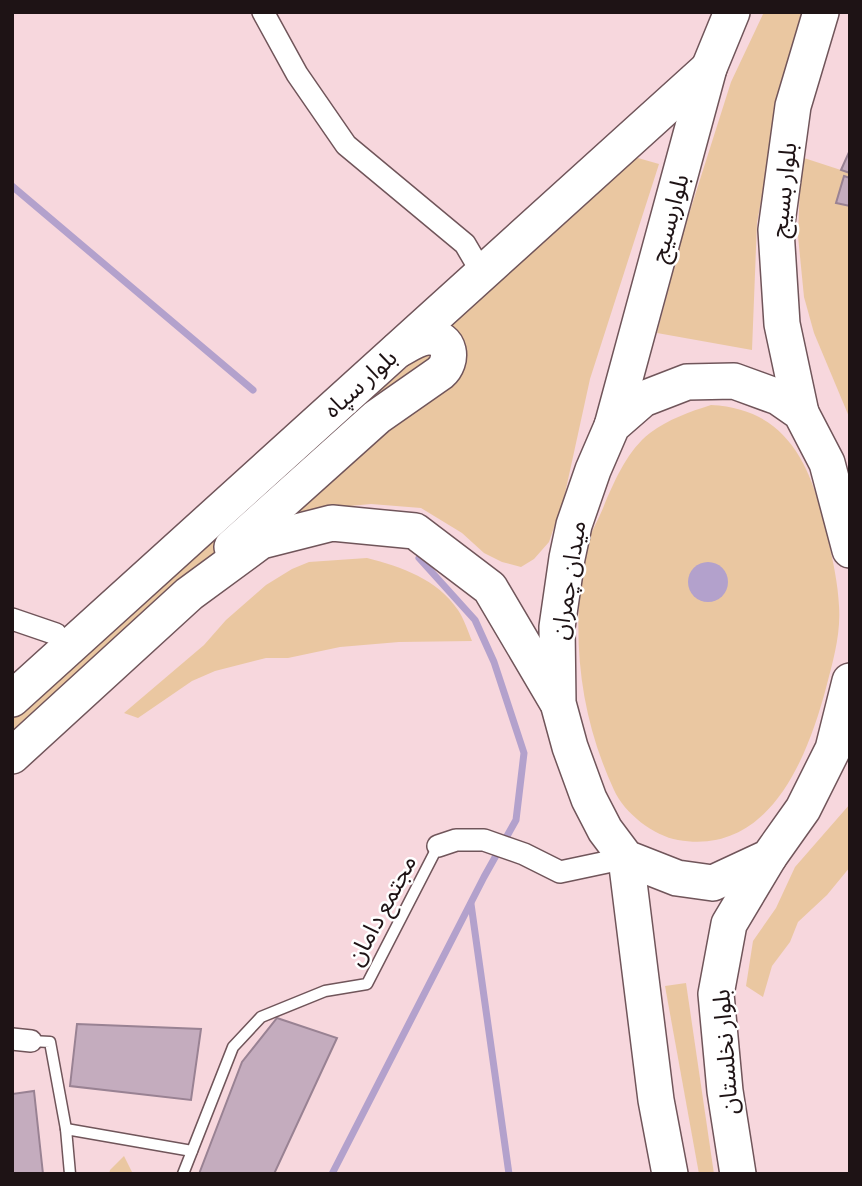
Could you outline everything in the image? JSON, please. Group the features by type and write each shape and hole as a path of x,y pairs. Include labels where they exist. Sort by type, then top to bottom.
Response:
{"main road":[{"name":"بلواربسیج","path":"612,426 709,68 732,12"},
{"name":"بلوار بسیج","path":"801,413 782,324 776,230 793,106 821,12"},
{"name":"بلوار سپاه","path":"12,699 709,68"},
{"path":"12,756 189,594 233,546 377,417 440,373 447,366 449,359 447,347 433,337 424,337 394,352"},
{"name":"میدان چمران","path":"626,858 605,831 589,799 570,747 558,703 557,627 566,558 593,470 612,426 643,399 687,382 734,381 778,397 801,413"},
{"path":"801,413 827,463 850,550"},
{"path":"189,594 261,541 332,523 415,531 490,588 558,703"},
{"path":"670,1174 656,1100 626,858 677,878 713,883 769,857 803,809 833,749 850,681"},
{"name":"بلوار نخلستان","path":"738,1174 725,1091 716,994 729,924 769,857"}],"street":[{"path":"263,12 297,74 346,145 465,244 482,273"},
{"path":"12,620 56,634 66,651"},
{"path":"438,846 456,840 484,840 512,849 560,872 626,858"}],"lane":[{"name":"مجتمع دامان","path":"183,1174 233,1047 261,1017 325,991 367,984 438,846"},
{"path":"22,1040 50,1042 66,1129 70,1174"},
{"path":"66,1129 192,1151"}],"shaded area":[{"path":"764,12 804,12 781,92 757,223 752,350 657,333 683,233 731,82"},
{"path":"631,156 659,164 590,379 564,498 549,542 534,559 521,567 502,562 484,553 462,533 421,508 371,504 319,509 12,735 12,716 415,360"},
{"path":"801,157 850,173 850,419 814,333 804,297 798,236"},
{"path":"711,405 738,409 761,418 779,431 794,448 815,490 822,514 836,581 839,627 834,658 818,716 795,772 779,797 760,818 737,833 710,841 678,840 659,834 632,815 619,799 604,766 588,716 580,666 581,571 586,544 618,474 635,448 664,424"},
{"path":"367,558 406,570 440,590 458,610 472,641 399,642 340,647 288,658 266,658 215,671 192,681 138,718 124,713 204,645 226,620 266,585 309,562"},
{"path":"708,562 716,563 722,568 727,574 727,590 722,596 716,601 708,602 700,601 694,596 689,590 688,582 689,574 694,568 700,563"},
{"path":"850,804 850,867 827,895 798,922 790,942 772,966 763,997 746,986 753,941 776,908 795,867"},
{"path":"686,983 714,1174 699,1174 665,986"},
{"path":"124,1156 133,1174 109,1174 110,1170"}],"building":[{"path":"850,150 850,173 841,170"},
{"path":"844,176 850,178 850,206 836,203"},
{"path":"277,1018 337,1038 274,1174 199,1174 242,1062"},
{"path":"77,1024 201,1029 191,1100 70,1086"},
{"path":"34,1091 43,1174 12,1174 12,1094"}],"waterway":[{"path":"12,186 253,390"},
{"path":"332,1174 484,877 516,820 524,753 494,662 475,620 419,558"},
{"path":"471,904 509,1174"}]}
